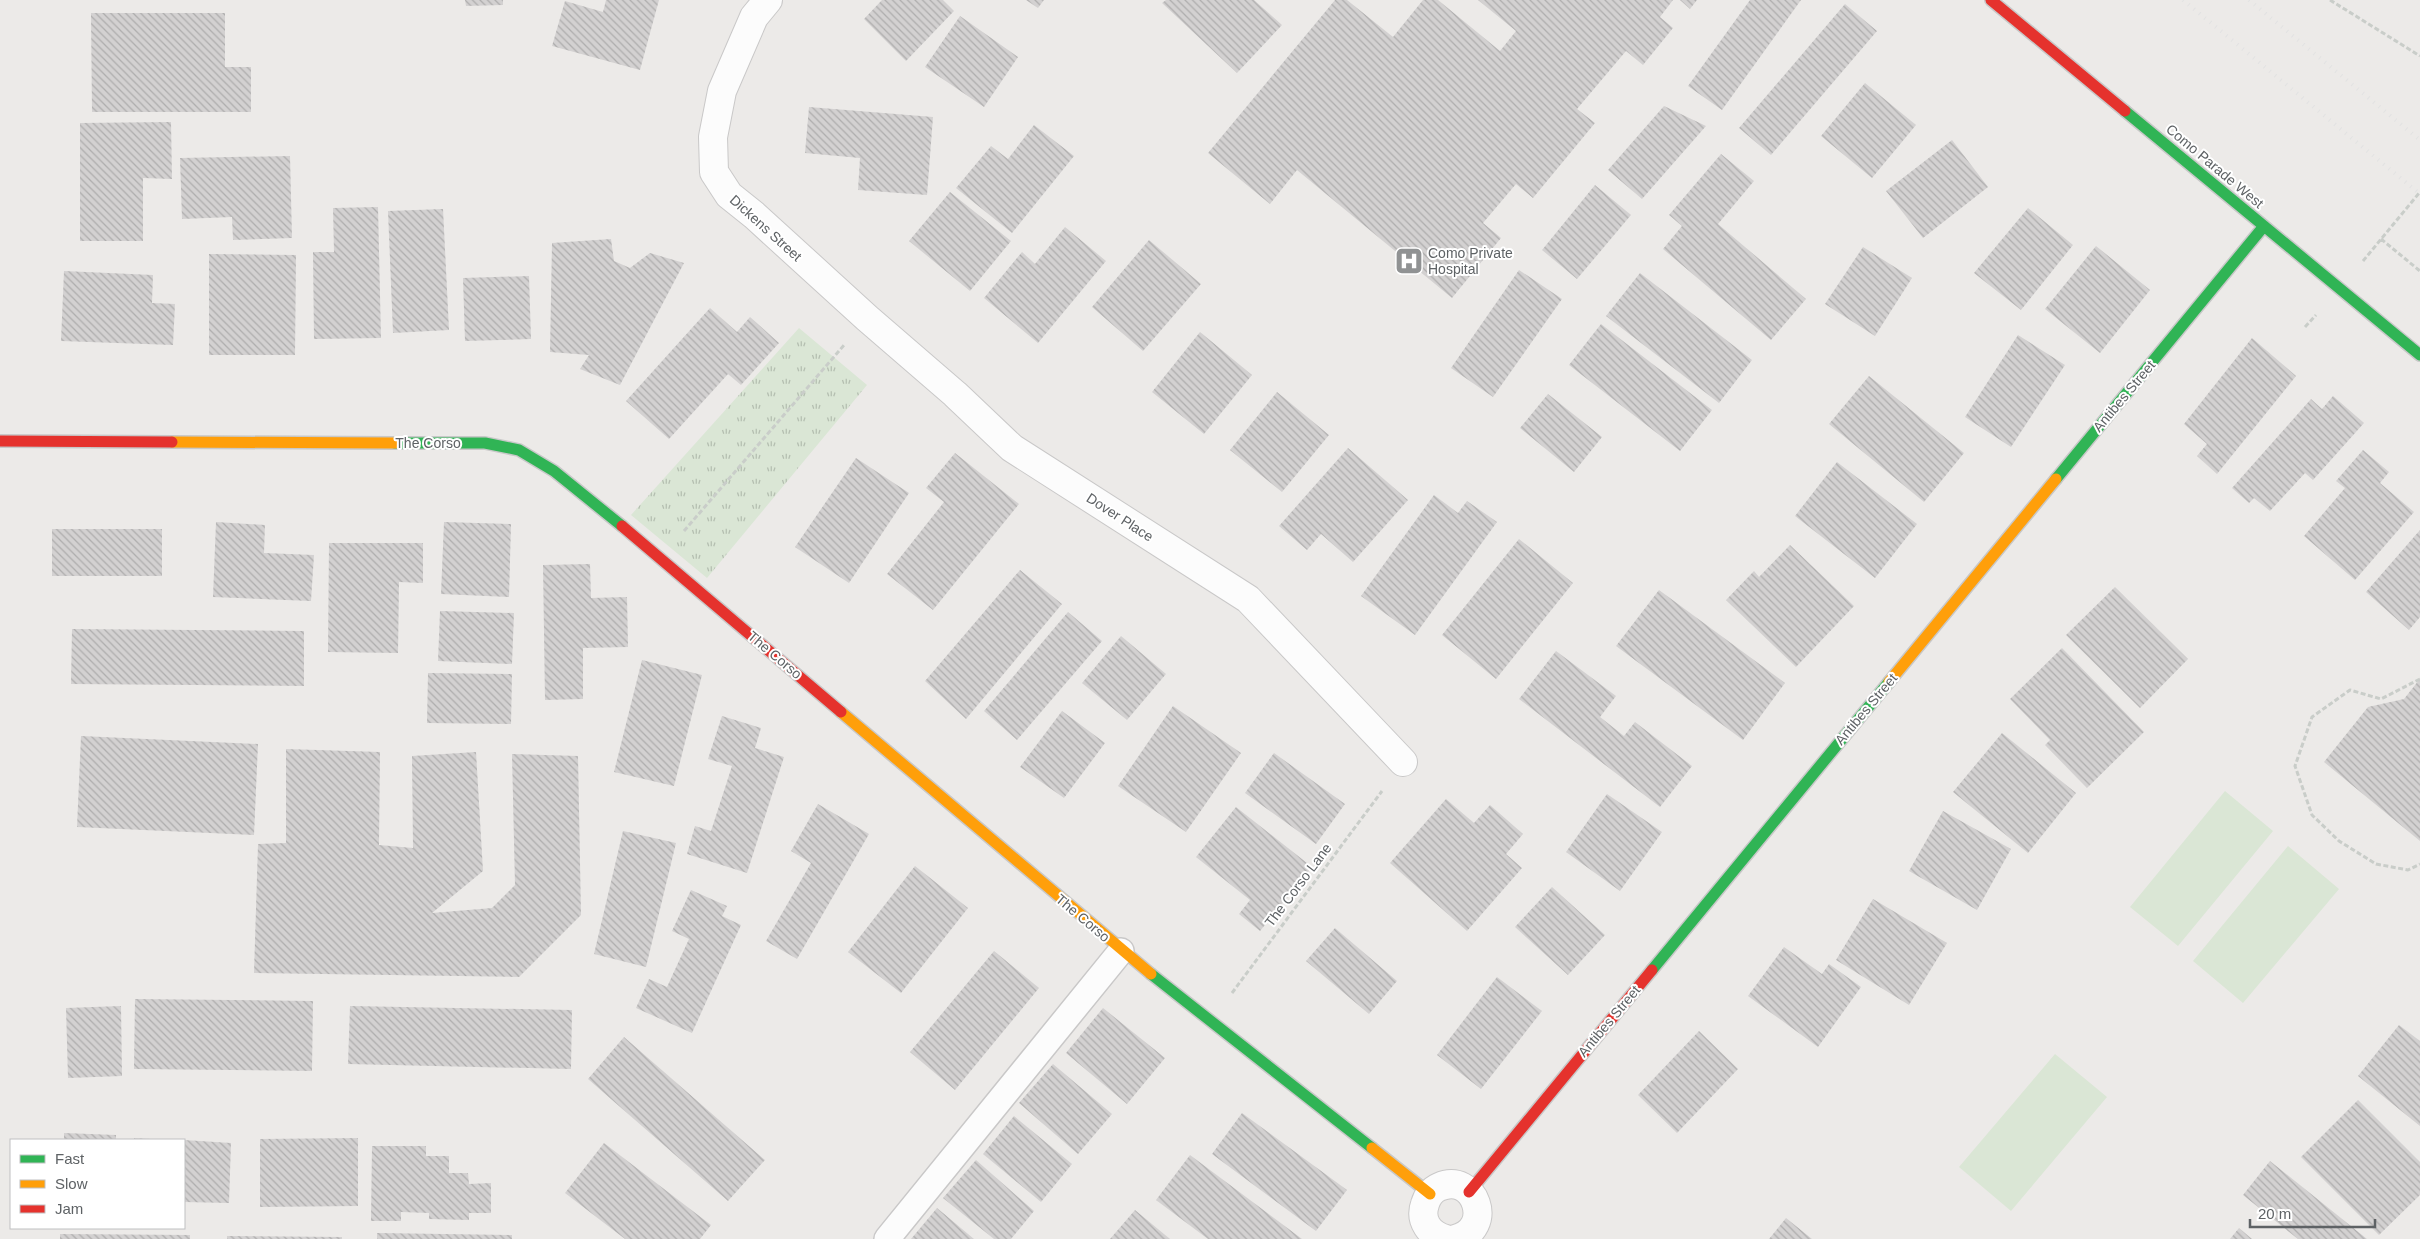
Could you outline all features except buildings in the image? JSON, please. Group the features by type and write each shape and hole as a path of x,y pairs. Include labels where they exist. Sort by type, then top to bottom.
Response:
{"street":[{"name":"Dickens Street","path":"768,0 754,17 722,91 713,137 714,172 729,195 754,215 827,282"},
{"name":"Como Parade West","path":"1991,0 2420,355"},
{"name":"Antibes Street","path":"1468,1192 2264,226"},
{"name":"Dover Place","path":"827,282 955,394 1012,448 1248,599 1403,762"},
{"name":"The Corso","path":"0,441 485,443 519,450 554,471 661,558 1121,951 1430,1194"},
{"path":"1444,1185 1453,1185 1468,1192 1477,1206 1476,1222 1452,1236 1423,1217 1425,1201 1430,1194 1444,1185"}],"lane":[{"path":"887,1239 1121,951"}],"path":[{"path":"2330,0 2420,56"},
{"path":"2381,239 2420,271"},
{"path":"661,558 867,318"},
{"path":"2420,679 2382,699 2350,690 2312,717 2295,766 2312,815 2339,841 2376,864 2408,870 2420,864"},
{"name":"The Corso Lane","path":"1210,1022 1403,762"}],"green space":[{"path":"799,328 867,385 707,578 631,515"},
{"path":"2225,791 2273,831 2178,946 2130,907"},
{"path":"2288,846 2339,889 2243,1003 2193,961"},
{"path":"2055,1054 2107,1097 2011,1211 1959,1167"}],"railway":[{"path":"2183,0 2420,194"},
{"path":"2249,0 2420,140"}],"traffic: fast":[{"path":"2125,111 2420,355"},
{"path":"2056,479 2264,226"},
{"path":"395,443 485,443 519,450 554,471 622,526"},
{"path":"1652,970 1889,682"},
{"path":"1151,974 1372,1148"}],"traffic: slow":[{"path":"172,442 395,443"},
{"path":"1889,682 2056,479"},
{"path":"841,712 1151,974"},
{"path":"1372,1148 1430,1194"}],"traffic: jam":[{"path":"1991,0 2125,111"},
{"path":"0,441 172,442"},
{"path":"622,526 841,712"},
{"path":"1469,1192 1652,970"}],"place":[{"name":"Como Private Hospital","path":"1409,261"}]}
